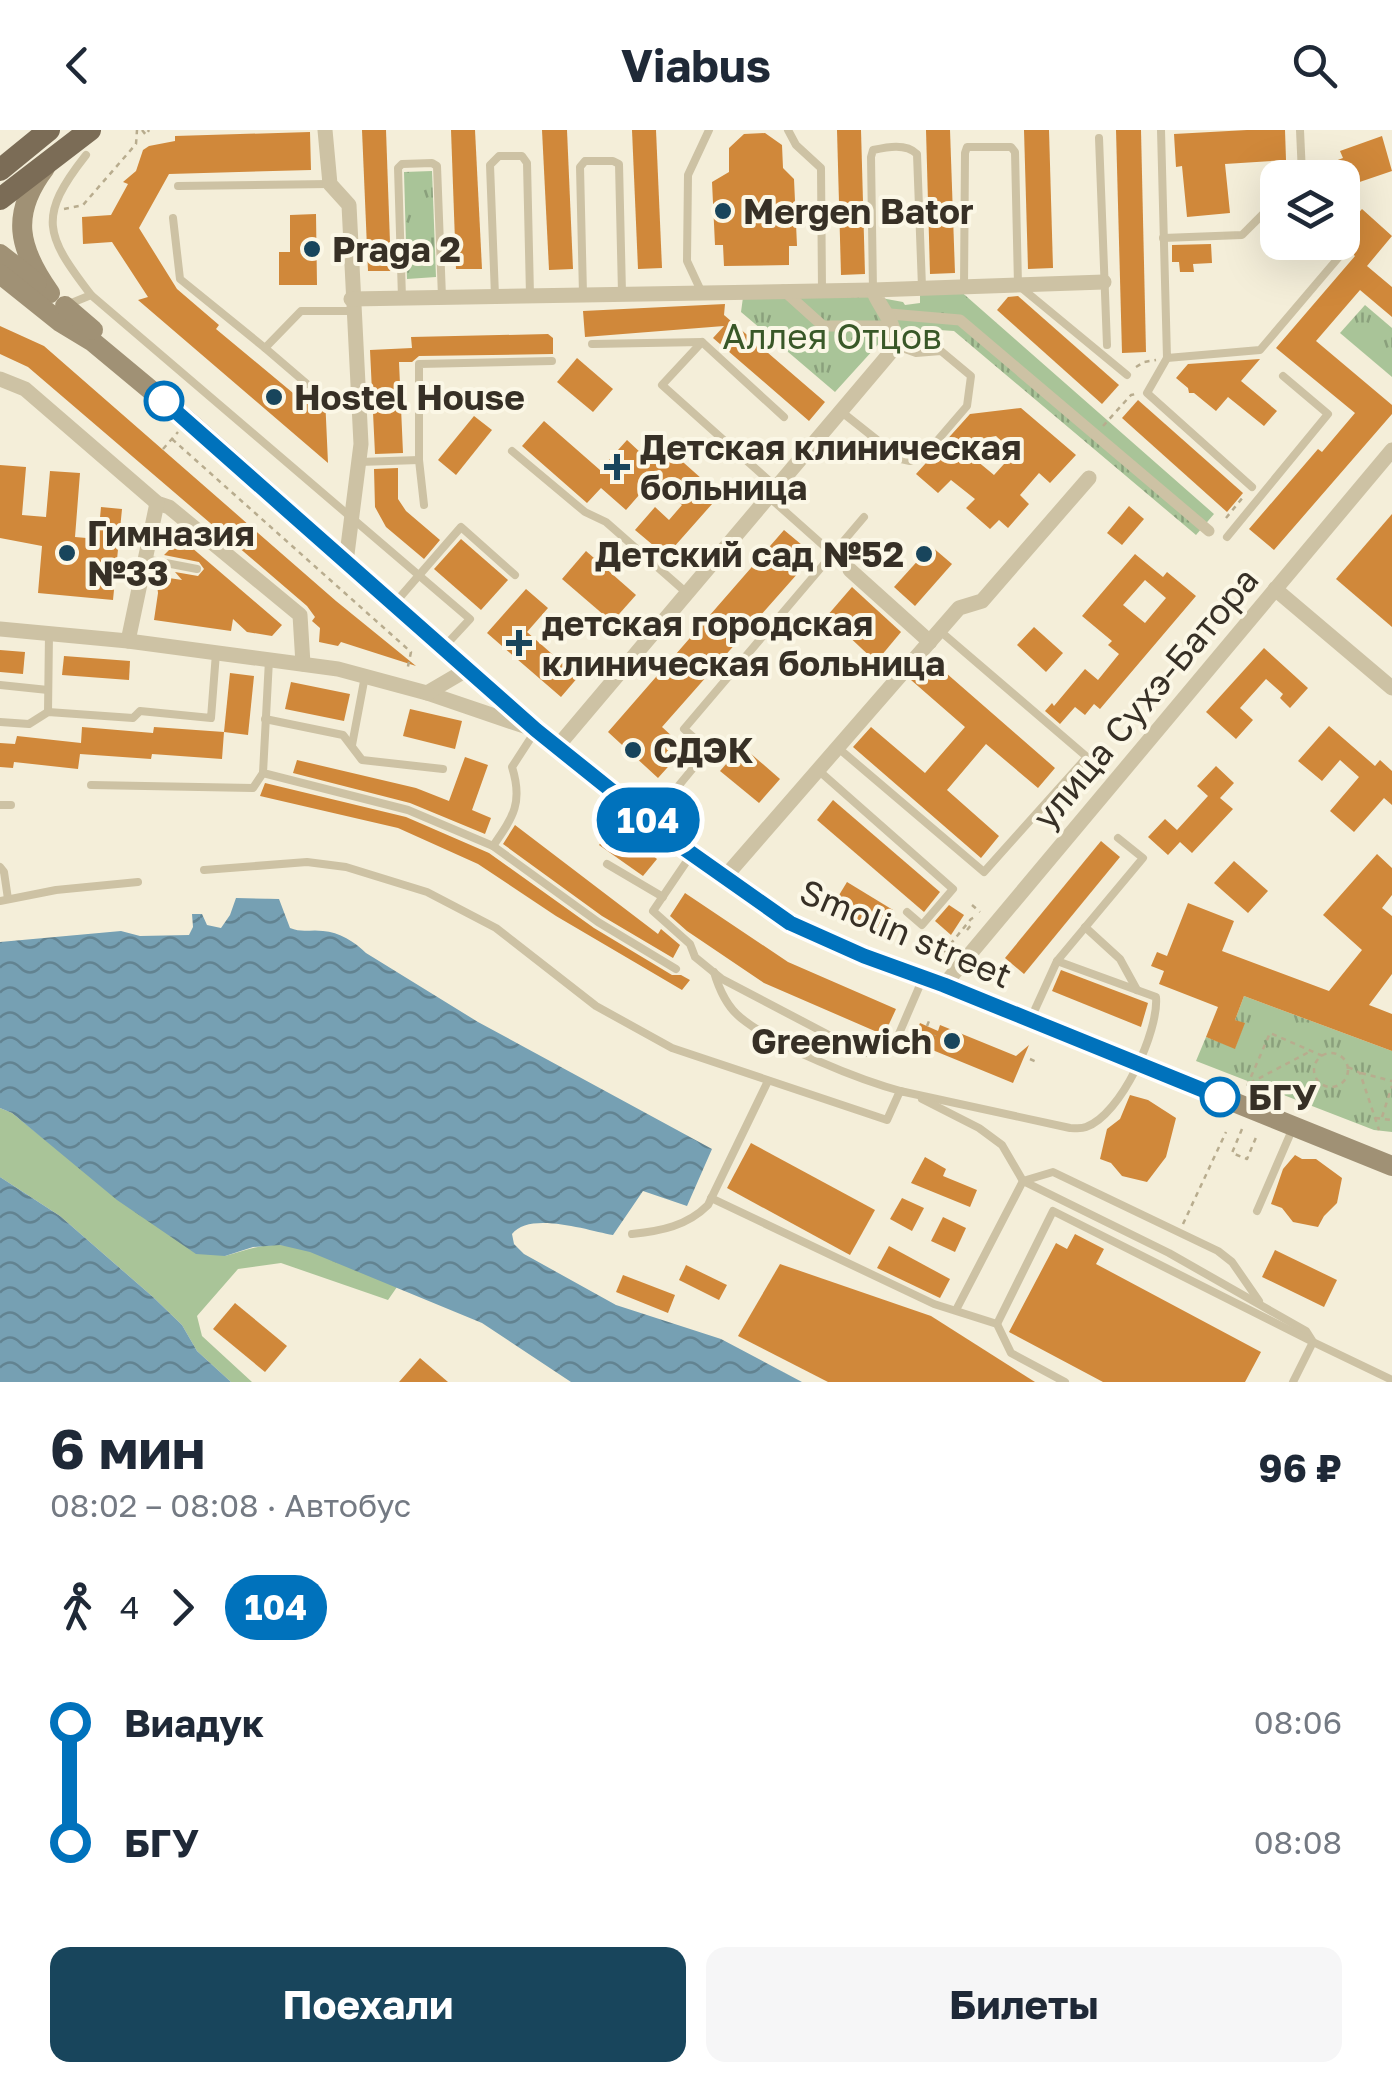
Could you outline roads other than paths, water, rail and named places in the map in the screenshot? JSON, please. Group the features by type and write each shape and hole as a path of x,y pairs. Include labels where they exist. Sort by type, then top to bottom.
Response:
{"main road":[{"path":"0,170 49,130"},
{"path":"0,199 90,130"},
{"name":"Smolin street","path":"48,165 24,202 24,248 57,299 93,342"},
{"name":"Smolin street","path":"0,254 57,299"},
{"name":"Smolin street","path":"0,274 60,322 93,342 347,555 536,730 561,742 692,854 727,874 790,923 864,956 923,978 947,982 1139,1059 1392,1166"},
{"path":"57,299 347,555"},
{"path":"447,644 561,742"},
{"path":"653,818 727,874 856,943 947,982"},
{"path":"1139,1059 1392,1153"}],"street":[{"path":"325,130 330,184 349,205 361,444 347,555"},
{"path":"352,305 402,298 700,291 822,289 875,295 922,288 1104,282"},
{"path":"783,290 823,326 885,320 960,320 1209,530"},
{"path":"561,742 843,412 894,346 875,295"},
{"path":"0,379 25,389 156,503 168,507 300,615 303,664"},
{"name":"улица Сухэ-Батора","path":"947,982 1392,450"},
{"path":"727,874 959,608 982,601 1089,478"},
{"path":"128,641 156,503"},
{"path":"850,570 935,636"},
{"path":"1275,588 1392,688"},
{"path":"0,629 303,664 427,692 536,730"},
{"path":"427,692 468,669"}],"lane":[{"path":"700,291 687,261 688,175 709,130"},
{"path":"788,130 796,145 820,168 822,289"},
{"path":"1161,130 1167,358 1147,393 1252,487"},
{"path":"1300,130 1301,160"},
{"path":"1099,138 1107,345"},
{"path":"875,295 873,150 906,147 917,154 922,288"},
{"path":"964,287 965,153 968,147 1011,147 1015,152 1018,285 1126,376"},
{"path":"86,155 67,179 50,216 60,256 91,295 470,619 447,644"},
{"path":"494,296 490,165 499,156 522,156 528,162 530,295"},
{"path":"583,294 580,167 584,160 613,160 619,164 622,293"},
{"path":"402,298 398,168 402,164 432,163 437,166 442,297"},
{"path":"178,186 330,184"},
{"path":"1162,238 1242,235 1260,217"},
{"path":"173,218 180,279 307,384"},
{"path":"1167,358 1260,350 1337,260"},
{"path":"57,299 91,295"},
{"path":"265,348 301,311 352,305"},
{"path":"592,344 702,342 784,416"},
{"path":"702,342 662,385 833,554"},
{"path":"843,412 901,459 910,460 924,456 966,406 970,376 941,350 916,353 894,346"},
{"path":"424,505 419,460 420,364 552,361"},
{"path":"1226,537 1328,414 1283,376"},
{"path":"512,450 585,512 606,522 688,594"},
{"path":"358,462 419,460"},
{"path":"653,818 708,750 684,729 864,518"},
{"path":"398,600 462,527 515,575"},
{"path":"145,559 197,569"},
{"path":"48,634 48,712"},
{"path":"838,748 984,872 1087,757 935,636"},
{"path":"0,722 29,724 48,712 133,718 140,711 210,718 216,653"},
{"path":"90,785 254,788 262,773 268,660"},
{"path":"352,746 365,676"},
{"path":"0,685 48,690"},
{"path":"266,720 343,734 362,760 444,769"},
{"path":"493,846 512,818 516,804 519,790 512,766 536,730"},
{"path":"818,770 953,889 922,925 906,912"},
{"path":"262,773 408,810 493,846 598,922 676,969"},
{"path":"0,805 11,804"},
{"path":"1032,1016 1057,961 1143,858 1118,838"},
{"path":"692,854 653,911 714,972 863,1053 875,1053 895,1044 923,978"},
{"path":"204,870 307,862 346,867 427,892 496,928 596,1006 672,1048 886,1120 900,1091"},
{"path":"607,864 663,896"},
{"path":"0,867 4,872 4,900 138,882"},
{"path":"1085,927 1120,959 1137,990"},
{"path":"900,1091 1070,1128 1087,1127 1108,1112 1139,1059 1158,1016 1156,998 1057,961"},
{"path":"714,972 720,991 740,1017 787,1045 979,1128 1002,1144 1023,1181 1169,1253 1306,1330 1313,1342"},
{"path":"632,1234 664,1231 697,1216 711,1198 768,1080"},
{"path":"1258,1212 1294,1126"},
{"path":"956,1310 1023,1181 1046,1173 1060,1174 1218,1250 1232,1262 1262,1306"},
{"path":"711,1198 934,1304 998,1324 1011,1353 1064,1382"},
{"path":"998,1324 1053,1211 1392,1380"},
{"path":"1293,1382 1313,1342"}],"water":[{"path":"236,898 279,899 290,928 346,938 478,1022 712,1149 687,1206 643,1191 613,1235 559,1224 531,1224 512,1234 514,1244 524,1254 616,1305 721,1339 802,1382 571,1382 482,1323 310,1252 280,1245 253,1247 225,1256 196,1254 117,1200 12,1113 0,1108 0,942 121,931 140,936 189,935 192,914 202,914 207,925 221,928"},
{"path":"0,1177 60,1216 153,1297 182,1325 197,1351 231,1382 0,1382"}],"place":[{"name":"Mergen Bator","path":"723,211"},
{"name":"Praga 2","path":"312,249"},
{"name":"Hostel House","path":"274,397"},
{"name":"Детская клиническая больница","path":"617,467"},
{"name":"Гимназия №33","path":"67,553"},
{"name":"Детский сад №52","path":"924,554"},
{"name":"детская городская клиническая больница","path":"519,643"},
{"name":"СДЭК","path":"633,750"},
{"name":"Greenwich","path":"952,1041"},
{"name":"БГУ","path":"1220,1097"}],"park label":[{"name":"Аллея Отцов","path":"832,336"}]}
